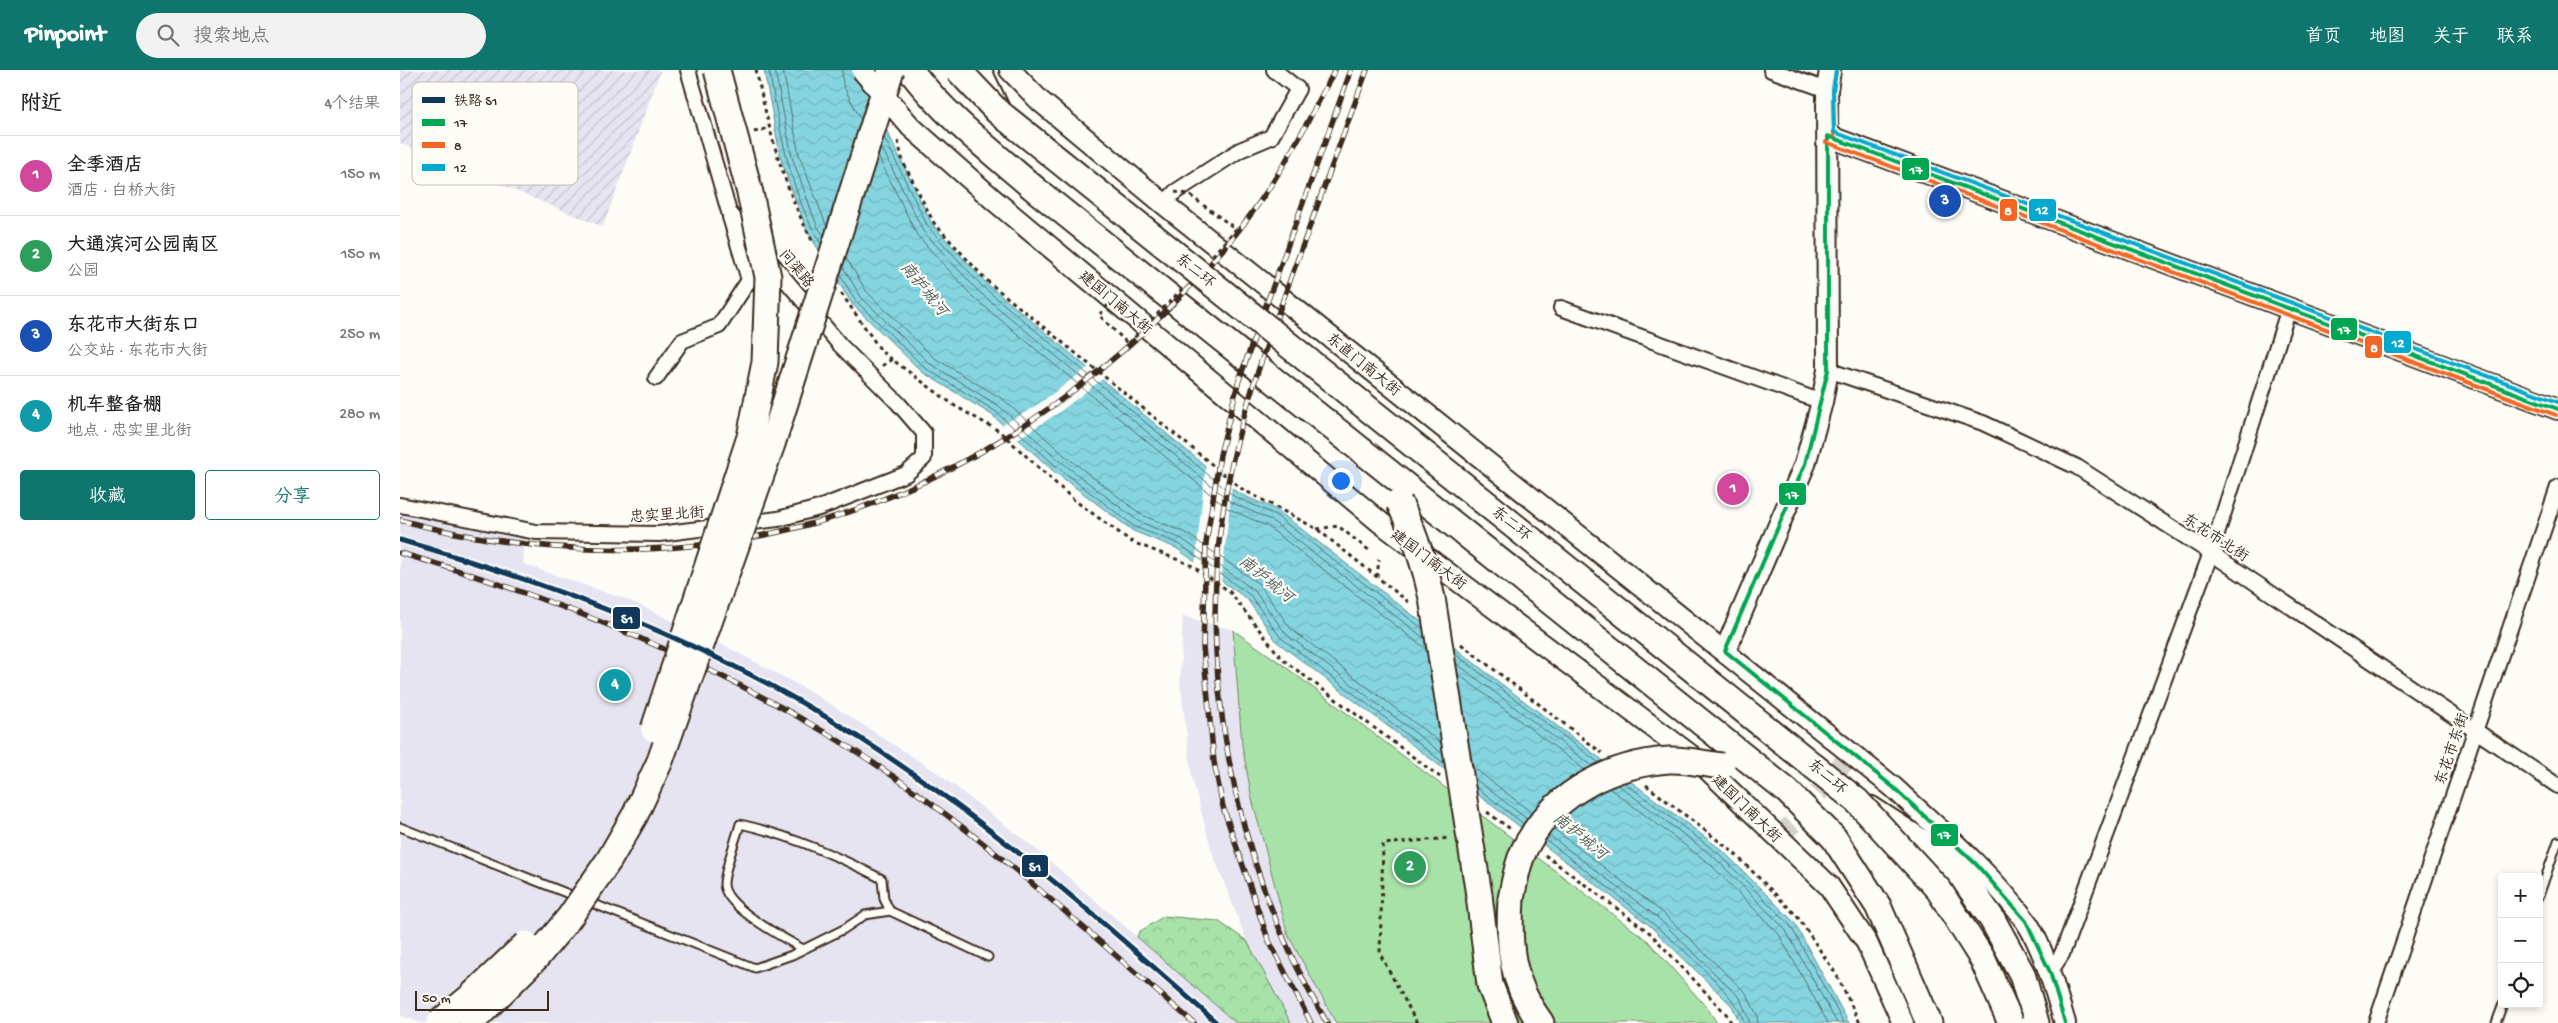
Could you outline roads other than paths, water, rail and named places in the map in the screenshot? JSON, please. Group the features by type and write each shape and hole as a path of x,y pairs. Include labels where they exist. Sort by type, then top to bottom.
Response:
{"highway":[{"path":"439,1023 516,956 545,924 583,871 620,806 645,753 658,718 750,437 765,362 768,277 717,70"},
{"path":"471,1023 536,958 569,918 609,860 635,814 660,760 768,453 892,70"},
{"path":"910,70 924,89 970,133 1029,184 1317,412 1787,791 1834,838 1878,906 1929,1023"},
{"name":"东二环","path":"958,70 997,111 1858,801 1939,890 1983,960 2011,1023"},
{"path":"978,70 997,111"},
{"path":"1317,412 1399,502 1414,533 1425,566 1432,598 1490,984 1505,1023"},
{"path":"1541,1023 1527,1005 1513,969 1509,931 1511,899 1517,870 1528,841 1548,814 1573,792 1601,776 1634,765 1670,760 1722,766 1787,791"},
{"path":"1858,801 1930,848 1963,878 1992,919 2022,974 2036,1023"}],"street":[{"name":"问渠路","path":"688,70 729,212 840,345 898,403 924,433 924,458"},
{"name":"建国门南大街","path":"862,70 903,131 995,201 1382,523 1701,763 1829,886 1867,943 1903,1023"},
{"name":"东直门南大街","path":"1010,70 1040,101 1164,204 1724,651"},
{"path":"1164,204 1175,192 1240,150 1271,137 1298,89 1274,70"},
{"path":"1770,70 1827,90"},
{"path":"1830,70 1827,90 1828,370 1822,402 1805,464 1724,651 1893,787 1976,864 2026,921 2050,972 2065,1023"},
{"path":"1828,136 2558,409"},
{"path":"656,378 682,341 719,326 749,280 729,212"},
{"path":"1561,308 1822,402"},
{"path":"2050,972 2062,954 2211,553 2289,308"},
{"name":"东花市北街","path":"1828,370 1983,424 2077,467 2211,553 2557,783"},
{"name":"忠实里北街","path":"400,505 536,532 659,534 778,519 819,508 906,474 924,458"},
{"name":"东花市东街","path":"2376,1023 2558,486"}],"lane":[{"path":"803,949 754,921 726,893 724,883 740,824 762,829 834,854 882,879 884,899 890,911"},
{"path":"400,828 756,968 803,949 844,929 865,915 890,911 988,957"},
{"path":"2543,884 2558,841"},
{"path":"2496,1023 2501,1008"}],"water":[{"name":"南护城河","path":"764,70 860,70 861,77 932,224 986,283 1238,493 1277,510 1508,689 1722,850 1794,922 1849,1023 1740,1023 1732,1006 1649,925 1277,642 1247,599 1176,548 1133,531 1052,470 992,415 922,372 852,304 807,231 781,160"}],"tunnel":[{"path":"1779,839 1851,754"}],"railway":[{"path":"400,520 453,533 507,542 561,547 670,548 725,542 778,532 831,518 889,497 946,471 1001,440 1053,405 1103,367 1150,326 1194,282 1235,235 1264,196 1289,155 1335,70"},
{"path":"1311,1023 1268,939 1223,807 1214,762 1203,647 1206,543 1220,455 1238,383 1351,70"},
{"path":"1327,1023 1294,961 1266,895 1244,826 1228,754 1218,682 1215,610 1219,538 1231,468 1243,418 1367,70"},
{"path":"400,553 511,588 619,629 724,677 826,733 876,764 970,833 1061,908 1194,1023"}],"rail line":[{"name":"S1","path":"400,540 553,589 603,608 702,651 750,674 797,700 854,734 963,810 1067,892 1217,1023"}],"place":[{"name":"东花市大街东口","path":"1945,201"},
{"name":"全季酒店","path":"1733,489"},
{"name":"机车整备棚","path":"615,685"},
{"name":"大通滨河公园南区","path":"1410,867"}]}
